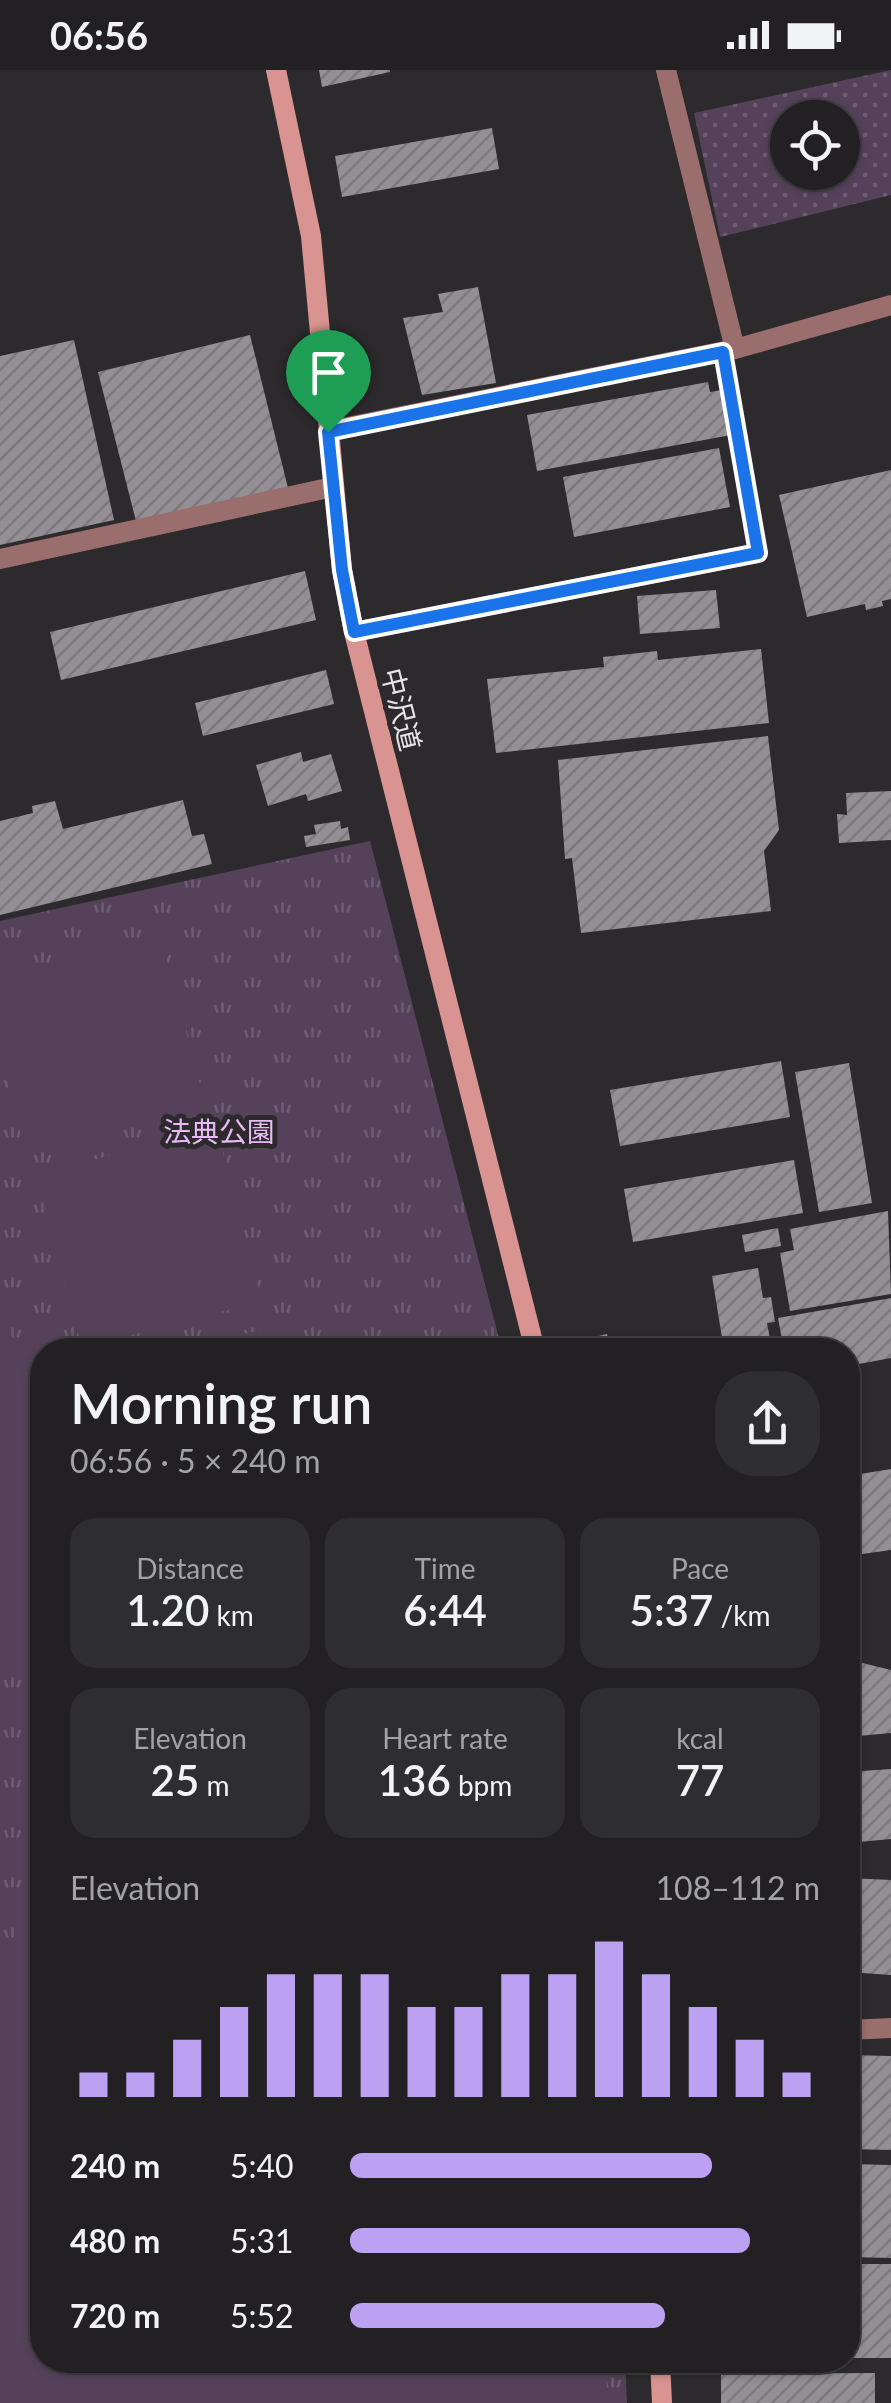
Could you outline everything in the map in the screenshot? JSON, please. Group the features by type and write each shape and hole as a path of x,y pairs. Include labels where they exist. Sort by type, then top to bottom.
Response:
{"street":[{"name":"中沢道","path":"276,70 312,236 333,487 354,632 533,1338"},
{"path":"666,70 729,350"},
{"path":"328,432 729,350 891,304"},
{"path":"0,560 333,487"},
{"path":"354,632 758,553"},
{"path":"860,2029 891,2028"},
{"path":"661,2373 662,2403"}],"lane":[{"path":"729,350 758,553"}],"green space":[{"path":"891,70 891,195 720,237 694,113"},
{"name":"法典公園","path":"370,841 499,1338 30,1338 30,2373 626,2373 627,2403 0,2403 0,921"},
{"path":"160,934 206,1107 26,1154 0,1056 0,976"},
{"path":"216,1127 262,1301 120,1338 79,1338 36,1175"},
{"path":"0,1292 30,1406 30,1661 0,1669"},
{"path":"268,1328 271,1338 228,1338"},
{"path":"30,1894 30,2373 606,2373 608,2403 0,2403 0,1973"}],"building":[{"path":"319,70 390,70 390,72 322,87"},
{"path":"492,128 499,169 342,197 335,156"},
{"path":"478,287 496,383 422,395 403,318 443,312 438,294"},
{"path":"250,335 288,488 137,525 98,372"},
{"path":"74,340 114,520 0,545 0,356"},
{"path":"708,382 710,392 722,390 731,435 537,471 527,415"},
{"path":"719,448 730,507 574,537 563,477"},
{"path":"891,470 891,599 882,601 883,606 866,610 865,604 807,617 779,495"},
{"path":"305,571 316,620 61,680 50,632"},
{"path":"716,590 720,628 640,634 637,596"},
{"path":"761,649 769,723 496,753 487,679 604,667 603,657 657,651 658,660"},
{"path":"326,670 334,704 203,736 195,703"},
{"path":"768,736 779,830 764,851 771,911 581,933 572,858 565,859 558,760"},
{"path":"301,752 303,762 331,754 342,791 308,801 306,794 268,806 256,765"},
{"path":"891,791 891,840 839,843 837,814 847,815 846,793"},
{"path":"183,800 192,836 204,834 212,864 0,915 0,821 33,813 32,806 55,801 63,829"},
{"path":"340,821 341,829 348,827 350,840 306,847 304,836 316,834 314,825"},
{"path":"781,1061 790,1117 620,1146 610,1090"},
{"path":"849,1063 872,1203 819,1212 795,1072"},
{"path":"794,1160 803,1213 633,1242 624,1189"},
{"path":"888,1211 891,1294 790,1311 780,1253 794,1250 790,1229"},
{"path":"778,1228 781,1246 745,1252 742,1235"},
{"path":"758,1268 763,1298 771,1297 775,1322 767,1323 770,1338 722,1338 712,1276"},
{"path":"891,1298 891,1358 860,1364 860,1338 782,1338 778,1318"},
{"path":"891,1469 891,1550 860,1554 860,1474"},
{"path":"860,1662 891,1670 891,1733 860,1736"},
{"path":"891,1769 891,1839 860,1842 862,1771"},
{"path":"860,1879 891,1880 891,1975 860,1973"},
{"path":"860,2055 891,2056 891,2150 860,2149"},
{"path":"860,2164 891,2165 891,2258 860,2257"},
{"path":"860,2264 891,2264 891,2358 860,2358"},
{"path":"875,2373 875,2403 721,2403 721,2374"}],"route":[{"path":"723,352 758,553 354,632 342,570 328,432 723,352"}]}
